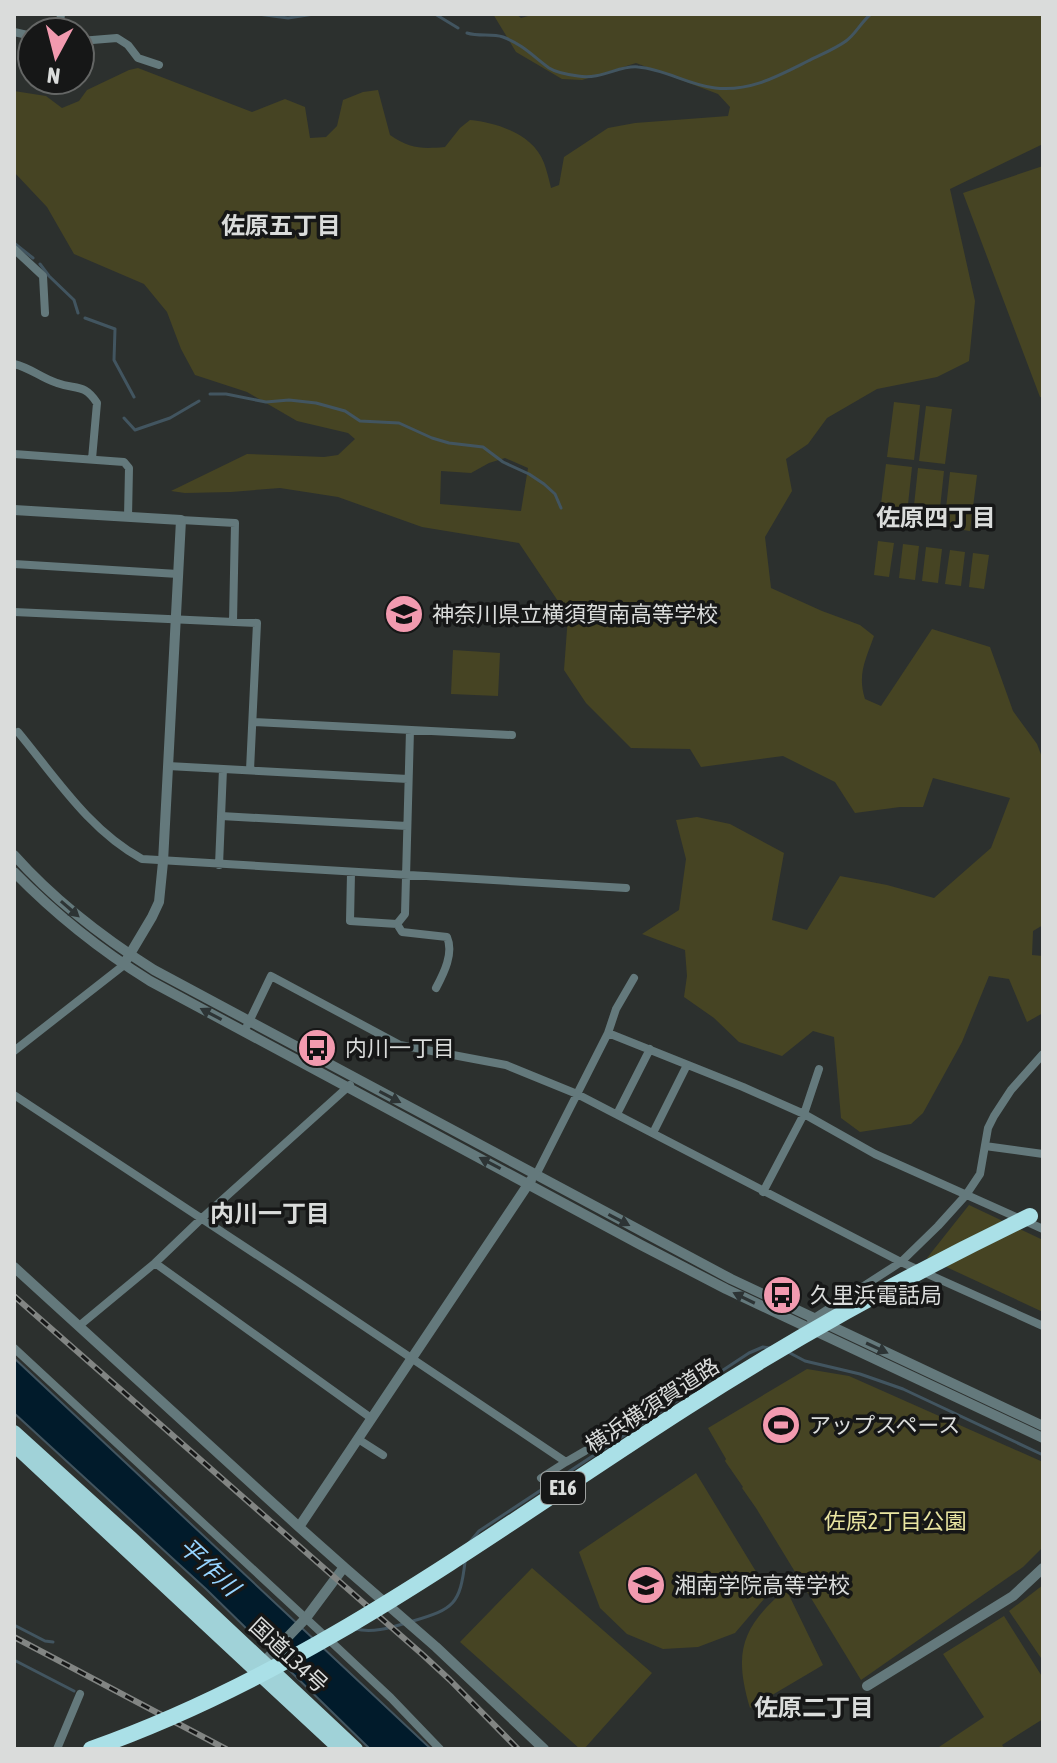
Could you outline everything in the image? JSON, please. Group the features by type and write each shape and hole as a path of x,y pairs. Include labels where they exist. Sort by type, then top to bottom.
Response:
{"highway":[{"name":"横浜横須賀道路","path":"91,1749 213,1699 303,1653 401,1594 758,1363 912,1275 1035,1222"},
{"name":"横浜横須賀道路","path":"109,1749 221,1703 328,1647 763,1368 871,1306 1035,1222"},
{"name":"国道134号","path":"14,1432 356,1749"},
{"name":"国道134号","path":"14,1445 263,1663 340,1749"}],"street":[{"path":"96,40 117,38 128,45 138,58 159,65"},
{"path":"14,249 43,276 45,313"},
{"path":"14,364 27,367 57,383 80,387 90,393 97,403 92,459"},
{"path":"14,454 124,462 129,468 128,517"},
{"path":"14,510 235,523 233,622"},
{"path":"14,1051 127,960 159,902 181,520"},
{"path":"14,564 178,574"},
{"path":"14,612 257,623 250,770"},
{"path":"254,722 512,735"},
{"path":"15,730 92,823 123,849 142,859 626,888"},
{"path":"397,924 405,914 410,730"},
{"path":"168,766 408,779"},
{"path":"219,865 223,769"},
{"path":"221,816 407,826"},
{"path":"14,855 127,960"},
{"path":"14,872 73,927 127,960 348,1087 532,1179"},
{"path":"351,873 350,921 397,924"},
{"path":"397,924 402,932 447,937 451,946 436,988"},
{"path":"246,1027 271,976 400,1045 506,1065 577,1094 901,1262 1043,1326"},
{"path":"299,1527 532,1179 634,978"},
{"path":"246,1027 357,1080 655,1252 1043,1426"},
{"path":"608,1033 743,1087 804,1114 875,1154 1035,1222"},
{"path":"617,1114 650,1049"},
{"path":"809,1323 901,1262 966,1195 980,1174 988,1128 994,1116 1011,1090 1043,1054"},
{"path":"653,1133 687,1065"},
{"path":"763,1192 804,1114 819,1069"},
{"path":"79,1326 155,1263 357,1080"},
{"path":"14,1095 566,1462"},
{"path":"985,1146 1043,1154"},
{"path":"155,1263 371,1418"},
{"path":"14,1267 299,1527 436,1647 544,1749"},
{"path":"809,1323 1043,1438"},
{"path":"14,1348 303,1620 391,1698 440,1749"},
{"path":"358,1439 383,1455"},
{"path":"541,1478 585,1451"},
{"path":"263,1663 303,1620 344,1567"},
{"path":"867,1686 1013,1596 1043,1568"},
{"path":"57,1749 80,1694"}],"green space":[{"path":"493,14 516,14 521,18 535,14 1043,14 1043,144 950,189 975,301 969,361 937,377 877,389 827,418 808,444 786,459 792,491 765,537 771,588 860,625 874,636 862,674 865,699 881,706 932,629 990,647 1013,711 1037,744 1043,760 1043,925 1033,931 1032,955 1043,956 1043,1013 1027,1022 1009,979 989,976 962,1042 923,1113 911,1124 860,1132 841,1118 834,1037 813,1031 782,1056 739,1042 714,1018 684,997 687,976 685,950 642,934 679,910 686,859 676,820 697,817 730,824 784,853 772,920 807,930 840,876 934,898 991,848 1010,798 933,778 923,807 855,813 835,782 783,756 701,767 690,749 631,748 586,703 564,670 568,616 519,543 422,527 338,497 280,488 231,492 171,491 247,454 324,457 338,455 355,439 348,433 297,421 247,392 195,375 167,312 144,284 74,254 47,207 14,172 14,91 16,96 46,96 62,108 79,101 83,96 96,96 96,86 138,68 252,112 285,99 305,107 310,138 326,137 337,126 343,100 378,90 390,135 397,140 416,147 445,147 470,120 503,127 532,144 545,166 551,188 559,185 564,157 608,128 728,116 730,107 718,94 636,63 582,80 562,79 516,52","holes":["505,458 528,468 521,511 440,504 441,471 471,473"]},
{"path":"1043,166 1043,398 1040,397 963,193"},
{"path":"894,402 920,405 914,460 887,457"},
{"path":"926,406 952,409 945,464 919,461"},
{"path":"886,464 912,467 906,523 879,520"},
{"path":"918,468 944,471 938,527 912,524"},
{"path":"950,472 977,475 970,531 944,527"},
{"path":"878,541 894,543 889,577 874,575"},
{"path":"903,544 919,546 915,580 899,578"},
{"path":"926,547 942,549 938,583 922,581"},
{"path":"950,550 965,552 961,586 945,584"},
{"path":"973,553 989,555 984,589 969,587"},
{"path":"453,650 500,653 498,696 451,694"},
{"path":"969,1205 1043,1240 1043,1312 927,1258"},
{"name":"佐原2丁目公園","path":"807,1369 849,1376 1043,1462 1043,1547 1023,1567 861,1680 725,1461 708,1428"},
{"path":"696,1473 769,1593 735,1633 698,1647 663,1649 627,1634 600,1608 579,1552"},
{"path":"532,1568 652,1673 584,1749 580,1749 460,1642"},
{"path":"1043,1585 1043,1661 1009,1611"},
{"path":"786,1589 823,1665 750,1708 742,1671 745,1641 759,1616"},
{"path":"1004,1616 1043,1678 1043,1719 1002,1745 1005,1749 936,1749 984,1717 943,1654"}],"water":[{"name":"平作川","path":"14,1358 431,1749 370,1749 206,1589 14,1413"}],"waterway":[{"path":"258,14 288,18 314,14"},
{"path":"435,14 458,28"},
{"path":"467,33 503,37 549,68 567,74 587,77 638,67 705,86 728,89 763,82 832,49 850,38 871,14"},
{"path":"14,243 33,258"},
{"path":"40,264 74,300 78,313"},
{"path":"85,318 115,329 114,360 134,397"},
{"path":"210,394 266,402 289,400 316,403 345,411 360,421 399,423 449,443 483,447 503,462 544,484 555,494 561,508"},
{"path":"124,418 135,430 170,418 199,401"},
{"path":"469,1543 479,1531 749,1353 763,1347 770,1348"},
{"path":"788,1352 805,1361 860,1374 903,1389 1043,1455"},
{"path":"413,1621 438,1613 452,1603 461,1587 465,1562"},
{"path":"355,1629 375,1630 406,1623"},
{"path":"14,1625 53,1642"},
{"path":"14,1660 74,1691"}],"railway":[{"path":"14,1296 423,1655 518,1749"},
{"path":"14,1637 226,1749"}],"place":[{"name":"神奈川県立横須賀南高等学校","path":"404,614"},
{"name":"内川一丁目","path":"317,1048"},
{"name":"久里浜電話局","path":"782,1295"},
{"name":"アップスペース","path":"781,1425"},
{"name":"湘南学院高等学校","path":"646,1585"}],"district":[{"name":"佐原五丁目","path":"281,226"},
{"name":"佐原四丁目","path":"936,518"},
{"name":"内川一丁目","path":"270,1214"},
{"name":"佐原二丁目","path":"814,1708"}]}
